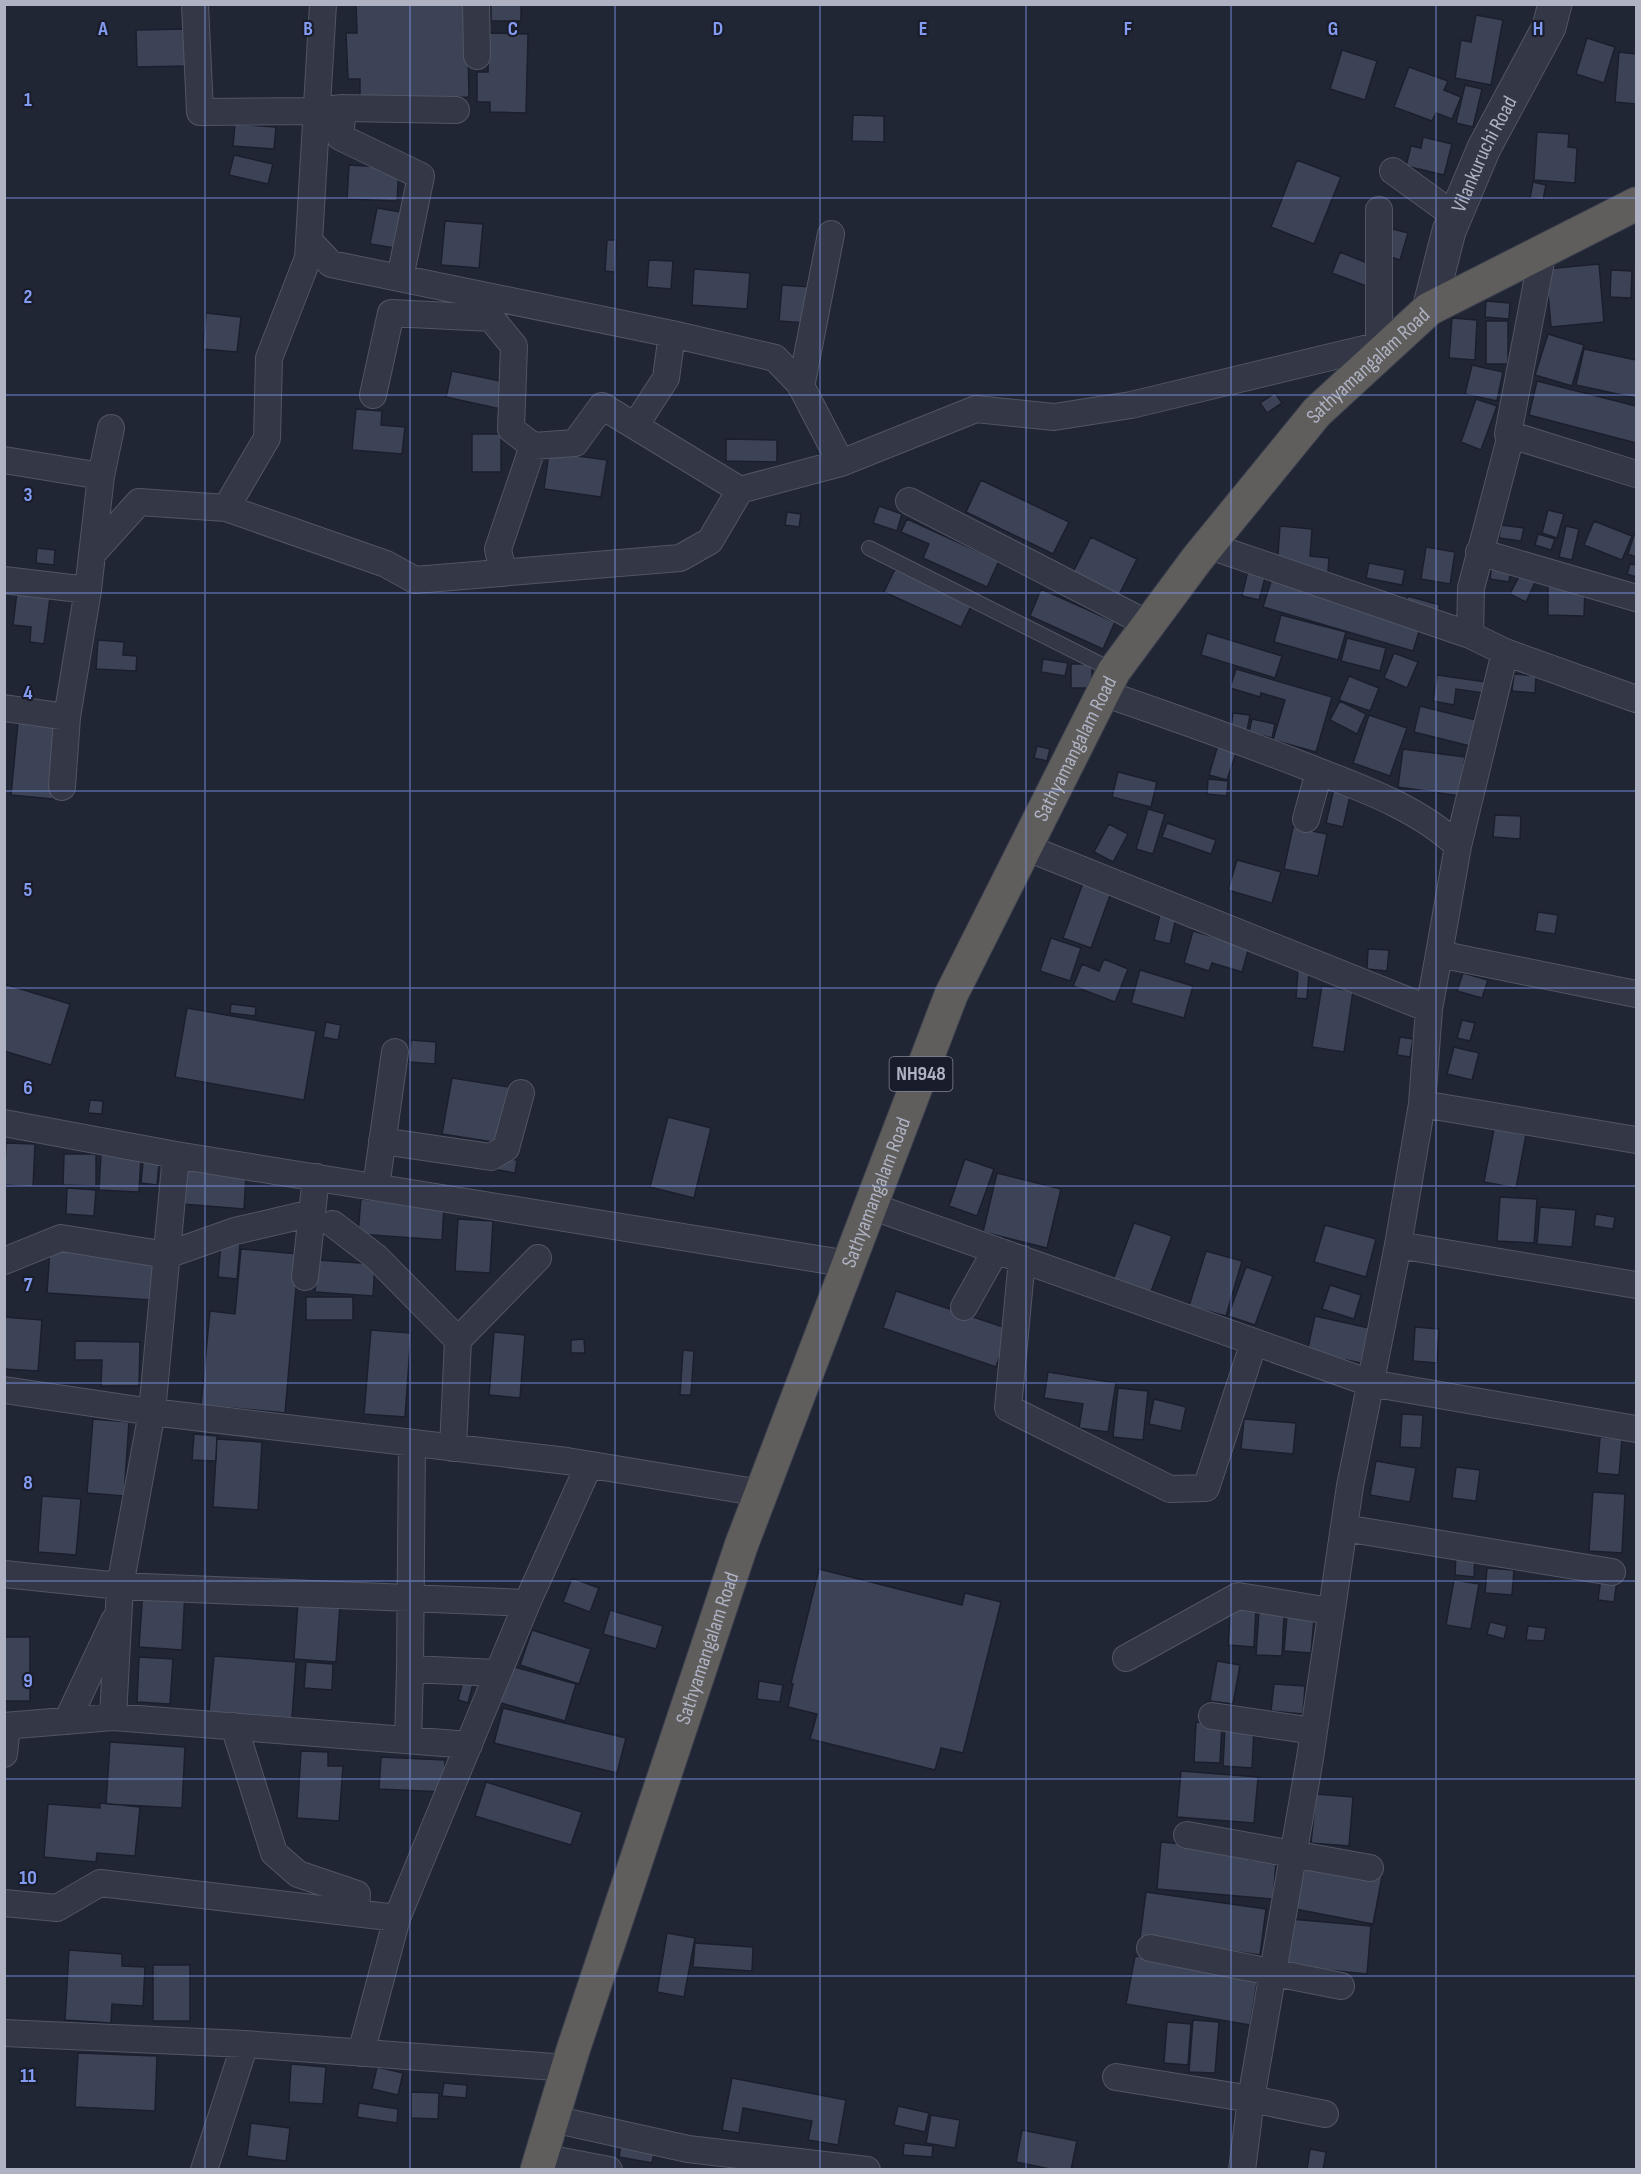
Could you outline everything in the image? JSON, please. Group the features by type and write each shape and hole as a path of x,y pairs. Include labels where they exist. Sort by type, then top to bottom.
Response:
{"highway":[{"name":"Sathyamangalam Road","path":"539,2163 568,2068 741,1546 951,995 1109,682 1148,624 1207,545 1317,412 1386,343 1429,309 1636,204"}],"street":[{"path":"195,4 200,112 316,111 343,108 456,110"},
{"path":"226,508 267,438 269,358 308,258 323,4"},
{"path":"476,4 477,56"},
{"name":"Vilankuruchi Road","path":"1429,309 1455,216 1484,148 1549,27 1555,4"},
{"path":"343,108 340,137 421,176 400,278"},
{"path":"1393,171 1455,216"},
{"path":"92,554 139,502 226,508 386,564 415,580 680,558 710,541 740,490 841,463 976,409 1054,417 1131,405 1386,343 1379,210"},
{"path":"801,387 831,234"},
{"path":"309,241 331,264 672,334 776,358 801,387 841,463"},
{"path":"1470,634 1471,588 1510,439 1508,434 1543,251"},
{"path":"373,395 391,313 491,318 514,346 511,429 533,446 575,443 602,406 740,490"},
{"path":"635,426 666,378 672,334"},
{"path":"62,787 67,717 88,590 101,476 111,428"},
{"path":"1508,434 1636,474"},
{"path":"503,573 498,549 533,446"},
{"path":"4,460 101,476"},
{"path":"909,501 1148,624"},
{"path":"1207,545 1470,634 1505,652 1636,699"},
{"path":"1479,552 1636,598"},
{"path":"4,580 88,590"},
{"path":"1242,2169 1251,2099 1314,1731 1344,1527 1398,1245 1422,1104 1430,1009 1439,954 1458,846 1505,652"},
{"path":"1109,682 1228,736 1392,803 1441,830 1458,846"},
{"path":"4,708 67,717"},
{"path":"1306,819 1319,772"},
{"path":"1025,847 1430,1009"},
{"path":"1439,954 1636,994"},
{"path":"376,1187 395,1052"},
{"path":"382,1142 491,1157 506,1148 521,1093"},
{"path":"1422,1104 1636,1140"},
{"path":"4,1123 176,1155 849,1264"},
{"path":"113,1717 119,1597 152,1412 176,1155"},
{"path":"305,1277 323,1219 316,1177"},
{"path":"871,1206 1370,1383 1636,1429"},
{"path":"4,1261 61,1238 167,1256 236,1231 323,1219 376,1257 458,1340"},
{"path":"1398,1245 1636,1285"},
{"path":"964,1307 996,1250"},
{"path":"453,1448 458,1340 538,1258"},
{"path":"1022,1259 1008,1408 1170,1489 1206,1488 1254,1341"},
{"path":"4,1390 152,1412 589,1465 761,1493"},
{"path":"408,1740 412,1443"},
{"path":"361,2053 397,1918 527,1603 589,1465"},
{"path":"1344,1527 1612,1572"},
{"path":"4,1574 119,1597 411,1598 527,1603"},
{"path":"1126,1658 1238,1596 1330,1611"},
{"path":"67,1721 119,1597"},
{"path":"410,1669 498,1672"},
{"path":"1212,1716 1314,1731"},
{"path":"4,1754 6,1726 113,1717 469,1745"},
{"path":"234,1726 274,1853 298,1874 357,1894 356,1913"},
{"path":"1187,1835 1370,1868"},
{"path":"4,1903 57,1908 100,1883 397,1918"},
{"path":"1150,1948 1341,1986"},
{"path":"4,2032 245,2044 568,2068"},
{"path":"204,2169 245,2044"},
{"path":"1116,2077 1251,2099 1325,2114"},
{"path":"553,2119 688,2149 792,2165 867,2169"},
{"path":"539,2163 609,2169"}],"lane":[{"path":"869,548 1109,682"}],"building":[{"path":"356,4 467,4 469,97 360,102 360,79 348,79 346,33 357,33"},
{"path":"491,4 521,4 521,21 491,21"},
{"path":"1476,15 1503,20 1491,85 1455,78 1461,40 1471,42"},
{"path":"189,29 189,66 137,67 136,30"},
{"path":"489,33 528,34 526,113 490,112 490,102 477,102 477,72 488,72"},
{"path":"1587,38 1615,47 1604,83 1576,74"},
{"path":"1342,50 1377,61 1365,100 1330,89"},
{"path":"1619,52 1636,54 1636,104 1615,102"},
{"path":"1409,67 1448,81 1444,90 1461,97 1452,119 1436,113 1432,121 1394,107"},
{"path":"1465,85 1482,89 1473,127 1456,123"},
{"path":"853,115 884,116 884,142 852,141"},
{"path":"235,124 276,127 274,149 233,146"},
{"path":"1537,132 1569,134 1568,147 1577,148 1575,183 1534,180"},
{"path":"1423,137 1452,144 1444,175 1406,166 1411,146 1421,148"},
{"path":"234,155 273,164 268,184 229,175"},
{"path":"1297,160 1341,177 1314,244 1271,227"},
{"path":"349,165 399,168 397,201 347,199"},
{"path":"1533,182 1546,185 1543,200 1530,198"},
{"path":"377,208 401,212 395,248 370,244"},
{"path":"445,221 483,224 479,268 441,265"},
{"path":"1393,229 1408,233 1400,260 1385,255"},
{"path":"607,240 616,240 615,272 605,271"},
{"path":"1340,252 1377,267 1369,287 1332,273"},
{"path":"649,260 673,261 671,289 647,287"},
{"path":"1599,264 1604,322 1551,327 1546,269"},
{"path":"694,269 750,273 747,309 692,305"},
{"path":"1611,270 1632,271 1631,298 1610,297"},
{"path":"782,285 811,287 807,323 779,321"},
{"path":"1486,301 1510,303 1509,319 1485,317"},
{"path":"206,313 241,317 237,352 203,349"},
{"path":"1452,318 1477,320 1475,360 1449,358"},
{"path":"1486,321 1508,321 1508,364 1486,364"},
{"path":"1548,334 1584,345 1572,386 1535,375"},
{"path":"1584,349 1636,360 1636,398 1576,385"},
{"path":"1472,365 1503,372 1497,401 1465,394"},
{"path":"452,371 510,383 505,410 446,397"},
{"path":"1537,381 1636,406 1636,443 1529,415"},
{"path":"1275,393 1282,403 1267,413 1260,403"},
{"path":"1476,399 1497,406 1481,450 1461,442"},
{"path":"356,409 382,411 381,425 405,427 402,454 352,450"},
{"path":"472,434 501,434 501,472 472,472"},
{"path":"726,439 777,440 777,462 726,461"},
{"path":"549,452 607,460 601,497 544,489"},
{"path":"981,480 1069,522 1053,554 966,512"},
{"path":"879,506 902,514 897,531 873,523"},
{"path":"1548,510 1564,514 1557,538 1542,533"},
{"path":"787,512 801,514 799,527 785,525"},
{"path":"907,519 999,561 987,587 923,558 929,544 901,532"},
{"path":"1594,521 1632,536 1622,560 1584,545"},
{"path":"1501,525 1524,528 1521,541 1499,538"},
{"path":"1280,526 1312,529 1310,556 1329,558 1328,572 1277,568"},
{"path":"1566,526 1579,529 1572,560 1559,557"},
{"path":"1636,532 1636,557 1628,554"},
{"path":"1538,534 1555,539 1551,550 1535,545"},
{"path":"1091,537 1137,559 1118,597 1072,574"},
{"path":"1426,547 1455,552 1450,584 1421,579"},
{"path":"37,548 55,550 54,565 36,563"},
{"path":"1369,563 1405,570 1402,585 1366,578"},
{"path":"1492,564 1511,567 1509,582 1490,579"},
{"path":"1630,564 1636,565 1636,577 1627,574"},
{"path":"895,569 972,604 961,627 884,592"},
{"path":"1248,570 1266,574 1259,600 1242,596"},
{"path":"1522,571 1537,578 1526,602 1510,594"},
{"path":"1272,578 1422,622 1413,651 1263,607"},
{"path":"1548,586 1585,587 1584,616 1548,615"},
{"path":"1041,589 1115,622 1103,649 1030,616"},
{"path":"17,592 50,597 44,644 30,642 31,627 13,625"},
{"path":"1408,596 1440,605 1436,619 1404,609"},
{"path":"1281,615 1346,632 1338,660 1274,642"},
{"path":"1207,633 1282,656 1275,678 1201,655"},
{"path":"1347,638 1386,648 1380,671 1341,661"},
{"path":"98,640 124,642 123,655 137,656 136,671 96,669"},
{"path":"1394,653 1418,662 1407,688 1384,678"},
{"path":"1043,659 1068,663 1065,676 1041,672"},
{"path":"1071,664 1092,664 1092,688 1071,688"},
{"path":"1236,669 1332,697 1316,752 1273,740 1285,700 1261,693 1260,697 1230,688"},
{"path":"1514,674 1536,676 1535,693 1512,691"},
{"path":"1437,675 1486,682 1484,693 1456,689 1454,705 1433,701"},
{"path":"1349,676 1379,688 1370,711 1339,700"},
{"path":"1340,701 1366,714 1357,734 1330,720"},
{"path":"1420,706 1476,720 1470,746 1414,732"},
{"path":"1233,713 1250,715 1247,731 1231,729"},
{"path":"1369,715 1407,728 1390,776 1353,763"},
{"path":"1252,719 1275,724 1272,738 1249,732"},
{"path":"18,722 60,726 53,799 11,795"},
{"path":"1220,738 1239,744 1227,780 1209,775"},
{"path":"1037,746 1050,749 1047,761 1034,758"},
{"path":"1403,749 1465,757 1460,796 1398,787"},
{"path":"1118,772 1157,782 1151,807 1112,797"},
{"path":"1208,779 1228,781 1227,796 1207,794"},
{"path":"1334,788 1351,792 1343,827 1326,823"},
{"path":"1148,809 1165,814 1153,854 1136,849"},
{"path":"1495,815 1521,816 1520,839 1493,837"},
{"path":"1167,823 1216,840 1211,854 1162,837"},
{"path":"1109,824 1128,834 1113,862 1094,852"},
{"path":"1293,827 1327,834 1318,876 1284,869"},
{"path":"1237,860 1281,872 1272,903 1228,890"},
{"path":"1084,880 1112,890 1091,948 1063,938"},
{"path":"1538,912 1558,915 1555,934 1535,931"},
{"path":"1160,914 1176,918 1170,944 1154,940"},
{"path":"1193,931 1249,947 1242,972 1212,963 1209,971 1184,963"},
{"path":"1051,938 1081,948 1070,981 1040,971"},
{"path":"1368,949 1389,950 1387,971 1367,969"},
{"path":"1104,959 1128,969 1115,1002 1073,986 1082,964 1099,971"},
{"path":"1298,969 1309,971 1307,999 1296,998"},
{"path":"1140,970 1193,986 1184,1018 1131,1003"},
{"path":"1463,973 1488,980 1482,998 1457,991"},
{"path":"4,984 70,1004 51,1065 4,1051"},
{"path":"1322,986 1353,991 1344,1052 1312,1047"},
{"path":"231,1004 256,1007 255,1016 230,1013"},
{"path":"187,1008 316,1031 304,1100 175,1077"},
{"path":"1462,1020 1475,1023 1470,1041 1457,1038"},
{"path":"326,1022 341,1025 338,1040 323,1037"},
{"path":"1400,1037 1413,1039 1410,1057 1397,1055"},
{"path":"411,1040 436,1042 435,1064 409,1062"},
{"path":"1454,1047 1479,1053 1472,1080 1447,1074"},
{"path":"452,1078 509,1087 499,1143 442,1134"},
{"path":"90,1100 103,1101 102,1114 88,1113"},
{"path":"668,1117 711,1128 694,1198 650,1187"},
{"path":"1494,1129 1526,1135 1516,1188 1484,1182"},
{"path":"6,1143 35,1144 33,1187 4,1185"},
{"path":"64,1154 96,1154 96,1186 63,1185"},
{"path":"101,1154 141,1156 139,1192 99,1190"},
{"path":"500,1157 517,1160 515,1173 498,1170"},
{"path":"965,1159 994,1169 977,1216 949,1206"},
{"path":"143,1162 159,1163 157,1185 141,1183"},
{"path":"184,1170 246,1175 244,1209 182,1204"},
{"path":"997,1173 1061,1189 1047,1248 983,1232"},
{"path":"67,1188 96,1190 94,1216 66,1214"},
{"path":"1500,1197 1537,1199 1534,1243 1497,1241"},
{"path":"361,1199 444,1206 442,1240 358,1234"},
{"path":"1540,1207 1576,1210 1572,1247 1537,1244"},
{"path":"1596,1214 1615,1217 1613,1229 1594,1226"},
{"path":"458,1219 493,1221 490,1273 455,1271"},
{"path":"1134,1223 1172,1236 1150,1294 1113,1280"},
{"path":"1325,1225 1376,1239 1366,1277 1314,1262"},
{"path":"221,1243 240,1244 237,1279 218,1277"},
{"path":"50,1249 154,1256 151,1300 47,1293"},
{"path":"241,1249 299,1254 285,1413 201,1405 210,1311 235,1314"},
{"path":"1206,1251 1242,1261 1226,1316 1189,1306"},
{"path":"318,1260 375,1264 373,1296 315,1292"},
{"path":"1246,1267 1273,1276 1255,1325 1228,1316"},
{"path":"1330,1285 1361,1295 1354,1319 1322,1309"},
{"path":"896,1291 1009,1329 996,1367 883,1328"},
{"path":"306,1297 353,1297 353,1320 306,1320"},
{"path":"1315,1316 1369,1328 1361,1363 1307,1352"},
{"path":"4,1317 42,1320 38,1371 4,1369"},
{"path":"1415,1327 1439,1329 1437,1363 1413,1361"},
{"path":"371,1330 411,1333 405,1417 364,1414"},
{"path":"494,1332 525,1335 520,1398 489,1395"},
{"path":"584,1339 585,1353 571,1353 571,1340"},
{"path":"75,1341 140,1342 139,1386 101,1386 102,1360 75,1360"},
{"path":"683,1350 694,1351 691,1395 680,1395"},
{"path":"1048,1372 1116,1383 1108,1432 1079,1428 1083,1404 1044,1398"},
{"path":"1118,1388 1148,1391 1143,1440 1113,1437"},
{"path":"1154,1399 1186,1407 1181,1431 1149,1424"},
{"path":"1402,1414 1423,1415 1421,1448 1400,1447"},
{"path":"93,1419 129,1422 124,1496 87,1493"},
{"path":"1244,1419 1296,1423 1293,1454 1241,1449"},
{"path":"194,1434 217,1436 216,1461 192,1460"},
{"path":"1600,1437 1622,1439 1619,1475 1597,1473"},
{"path":"217,1439 262,1442 258,1510 213,1507"},
{"path":"1376,1461 1416,1468 1410,1502 1370,1495"},
{"path":"1456,1467 1480,1470 1476,1501 1452,1498"},
{"path":"1593,1492 1625,1494 1622,1553 1589,1551"},
{"path":"42,1496 81,1499 76,1555 38,1552"},
{"path":"1456,1554 1475,1555 1474,1577 1455,1575"},
{"path":"1487,1568 1514,1570 1512,1595 1485,1593"},
{"path":"819,1569 962,1605 965,1593 1001,1602 963,1753 941,1748 935,1770 810,1739 817,1714 788,1707 793,1684 791,1683"},
{"path":"572,1578 599,1588 590,1612 563,1602"},
{"path":"1601,1578 1617,1580 1614,1602 1598,1600"},
{"path":"1454,1580 1479,1584 1471,1629 1446,1625"},
{"path":"143,1589 185,1591 182,1650 139,1647"},
{"path":"298,1602 340,1605 336,1662 294,1659"},
{"path":"1231,1605 1256,1607 1254,1647 1228,1645"},
{"path":"610,1610 663,1626 656,1649 603,1634"},
{"path":"1259,1611 1284,1613 1282,1656 1256,1655"},
{"path":"1287,1616 1314,1618 1311,1653 1284,1651"},
{"path":"1490,1622 1507,1626 1504,1639 1487,1634"},
{"path":"1528,1626 1546,1628 1544,1641 1526,1640"},
{"path":"532,1630 591,1649 579,1684 520,1665"},
{"path":"4,1637 30,1637 30,1701 4,1701"},
{"path":"214,1656 296,1662 292,1718 209,1712"},
{"path":"139,1657 173,1659 170,1704 137,1702"},
{"path":"1217,1661 1240,1665 1233,1704 1210,1701"},
{"path":"306,1662 333,1664 332,1690 304,1688"},
{"path":"507,1665 576,1684 565,1721 497,1702"},
{"path":"464,1677 474,1680 468,1703 458,1700"},
{"path":"759,1681 783,1685 780,1702 757,1699"},
{"path":"1274,1684 1305,1686 1303,1714 1271,1711"},
{"path":"503,1708 626,1738 617,1773 494,1743"},
{"path":"1196,1722 1222,1723 1220,1763 1194,1762"},
{"path":"1225,1727 1254,1729 1252,1768 1223,1766"},
{"path":"110,1742 185,1747 182,1808 106,1804"},
{"path":"301,1751 328,1752 328,1766 343,1766 339,1821 297,1818"},
{"path":"381,1757 445,1760 444,1792 379,1789"},
{"path":"1181,1771 1258,1777 1254,1823 1177,1817"},
{"path":"486,1782 582,1812 571,1845 475,1816"},
{"path":"1316,1794 1353,1797 1349,1846 1311,1843"},
{"path":"100,1803 140,1807 135,1856 97,1853 96,1862 44,1857 48,1804 100,1808"},
{"path":"1161,1842 1250,1850 1249,1860 1276,1862 1273,1899 1157,1889"},
{"path":"1304,1862 1382,1877 1373,1924 1295,1909"},
{"path":"1146,1892 1266,1909 1260,1955 1140,1938"},
{"path":"1290,1919 1371,1926 1367,1974 1286,1966"},
{"path":"667,1933 695,1938 684,1997 657,1992"},
{"path":"695,1943 753,1947 752,1971 693,1967"},
{"path":"69,1950 122,1954 122,1966 145,1967 143,2006 112,2004 111,2023 65,2020"},
{"path":"1135,1956 1258,1977 1250,2025 1126,2004"},
{"path":"153,1965 190,1965 190,2021 153,2021"},
{"path":"1193,2020 1219,2022 1215,2073 1189,2072"},
{"path":"1167,2022 1191,2024 1188,2065 1164,2063"},
{"path":"78,2053 157,2056 155,2111 75,2107"},
{"path":"291,2064 326,2067 323,2104 289,2102"},
{"path":"377,2067 403,2073 398,2095 372,2089"},
{"path":"732,2078 846,2100 838,2145 808,2140 812,2121 743,2108 739,2133 722,2130"},
{"path":"444,2083 467,2085 466,2098 442,2096"},
{"path":"411,2092 439,2093 438,2119 411,2118"},
{"path":"359,2103 398,2109 397,2123 357,2117"},
{"path":"898,2106 929,2113 925,2132 894,2125"},
{"path":"931,2115 960,2120 955,2148 926,2143"},
{"path":"251,2123 290,2128 286,2161 247,2156"},
{"path":"1022,2130 1077,2141 1071,2170 1055,2170 1016,2162"},
{"path":"621,2143 655,2149 652,2163 619,2157"},
{"path":"904,2143 933,2146 932,2157 903,2155"},
{"path":"1310,2149 1326,2152 1323,2170 1307,2170"}]}
